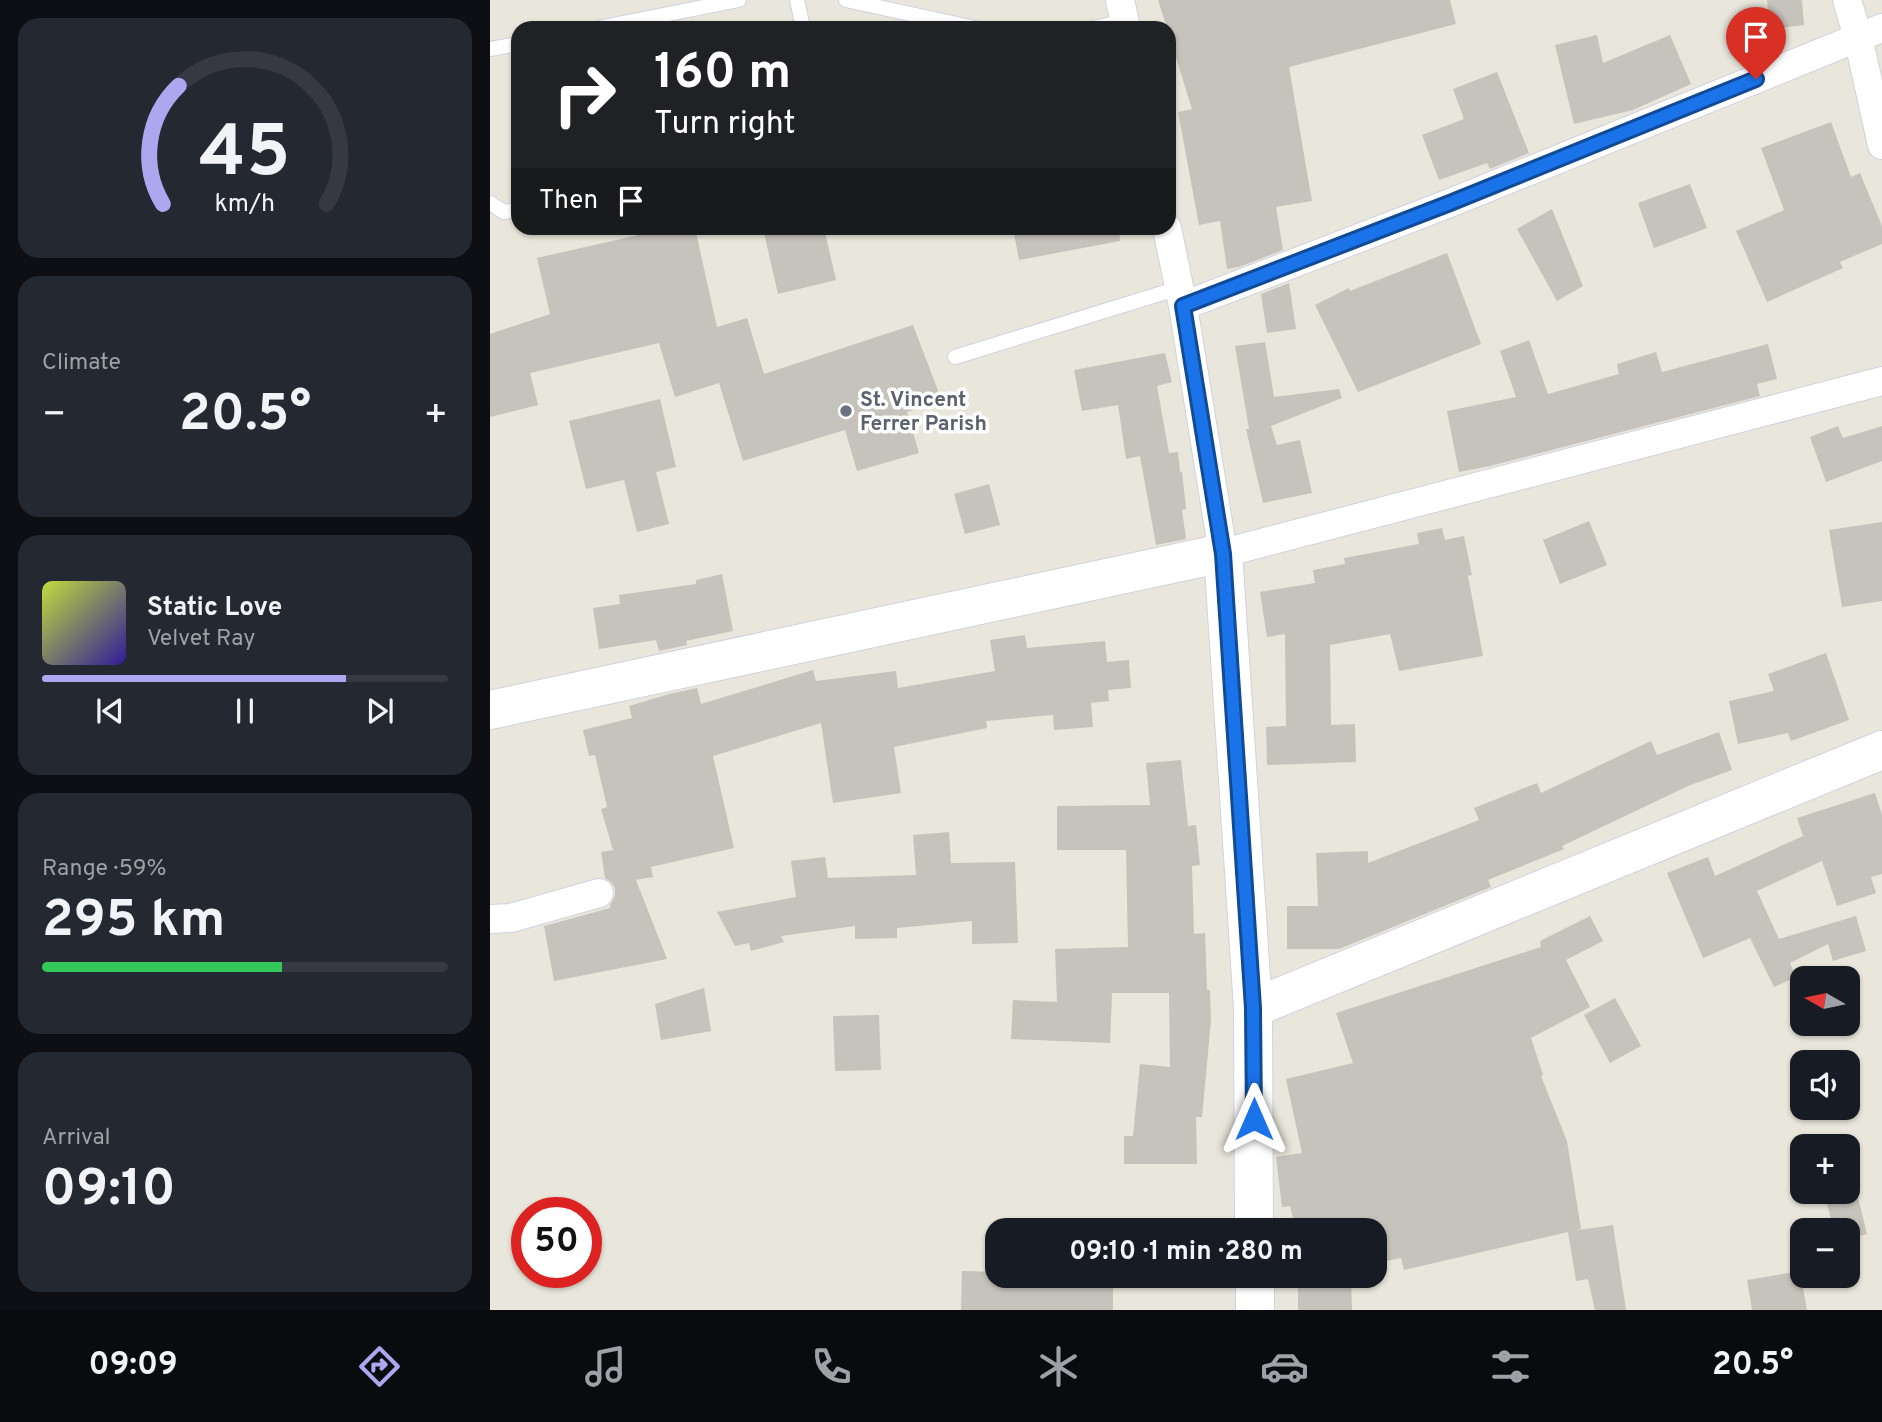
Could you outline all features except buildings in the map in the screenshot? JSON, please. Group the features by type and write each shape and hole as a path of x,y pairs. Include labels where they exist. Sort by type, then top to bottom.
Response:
{"street":[{"path":"1847,0 1870,33 1882,145"},
{"path":"1181,297 1463,198 1870,33"},
{"path":"1168,235 1223,554 1253,1008 1254,1218"},
{"path":"490,710 1223,554 1882,381"},
{"path":"1253,1008 1882,750"},
{"path":"490,919 511,918 599,893"},
{"path":"1255,1288 1255,1310"}],"lane":[{"path":"633,21 739,0"},
{"path":"797,0 802,21"},
{"path":"846,0 943,21"},
{"path":"490,49 511,45"},
{"path":"490,203 504,212 511,211"},
{"path":"955,357 1181,297"}],"place":[{"name":"St. Vincent Ferrer Parish","path":"846,411"}],"route":[{"path":"1254,1119 1253,1008 1223,554 1183,306 1450,203 1756,79"}]}
